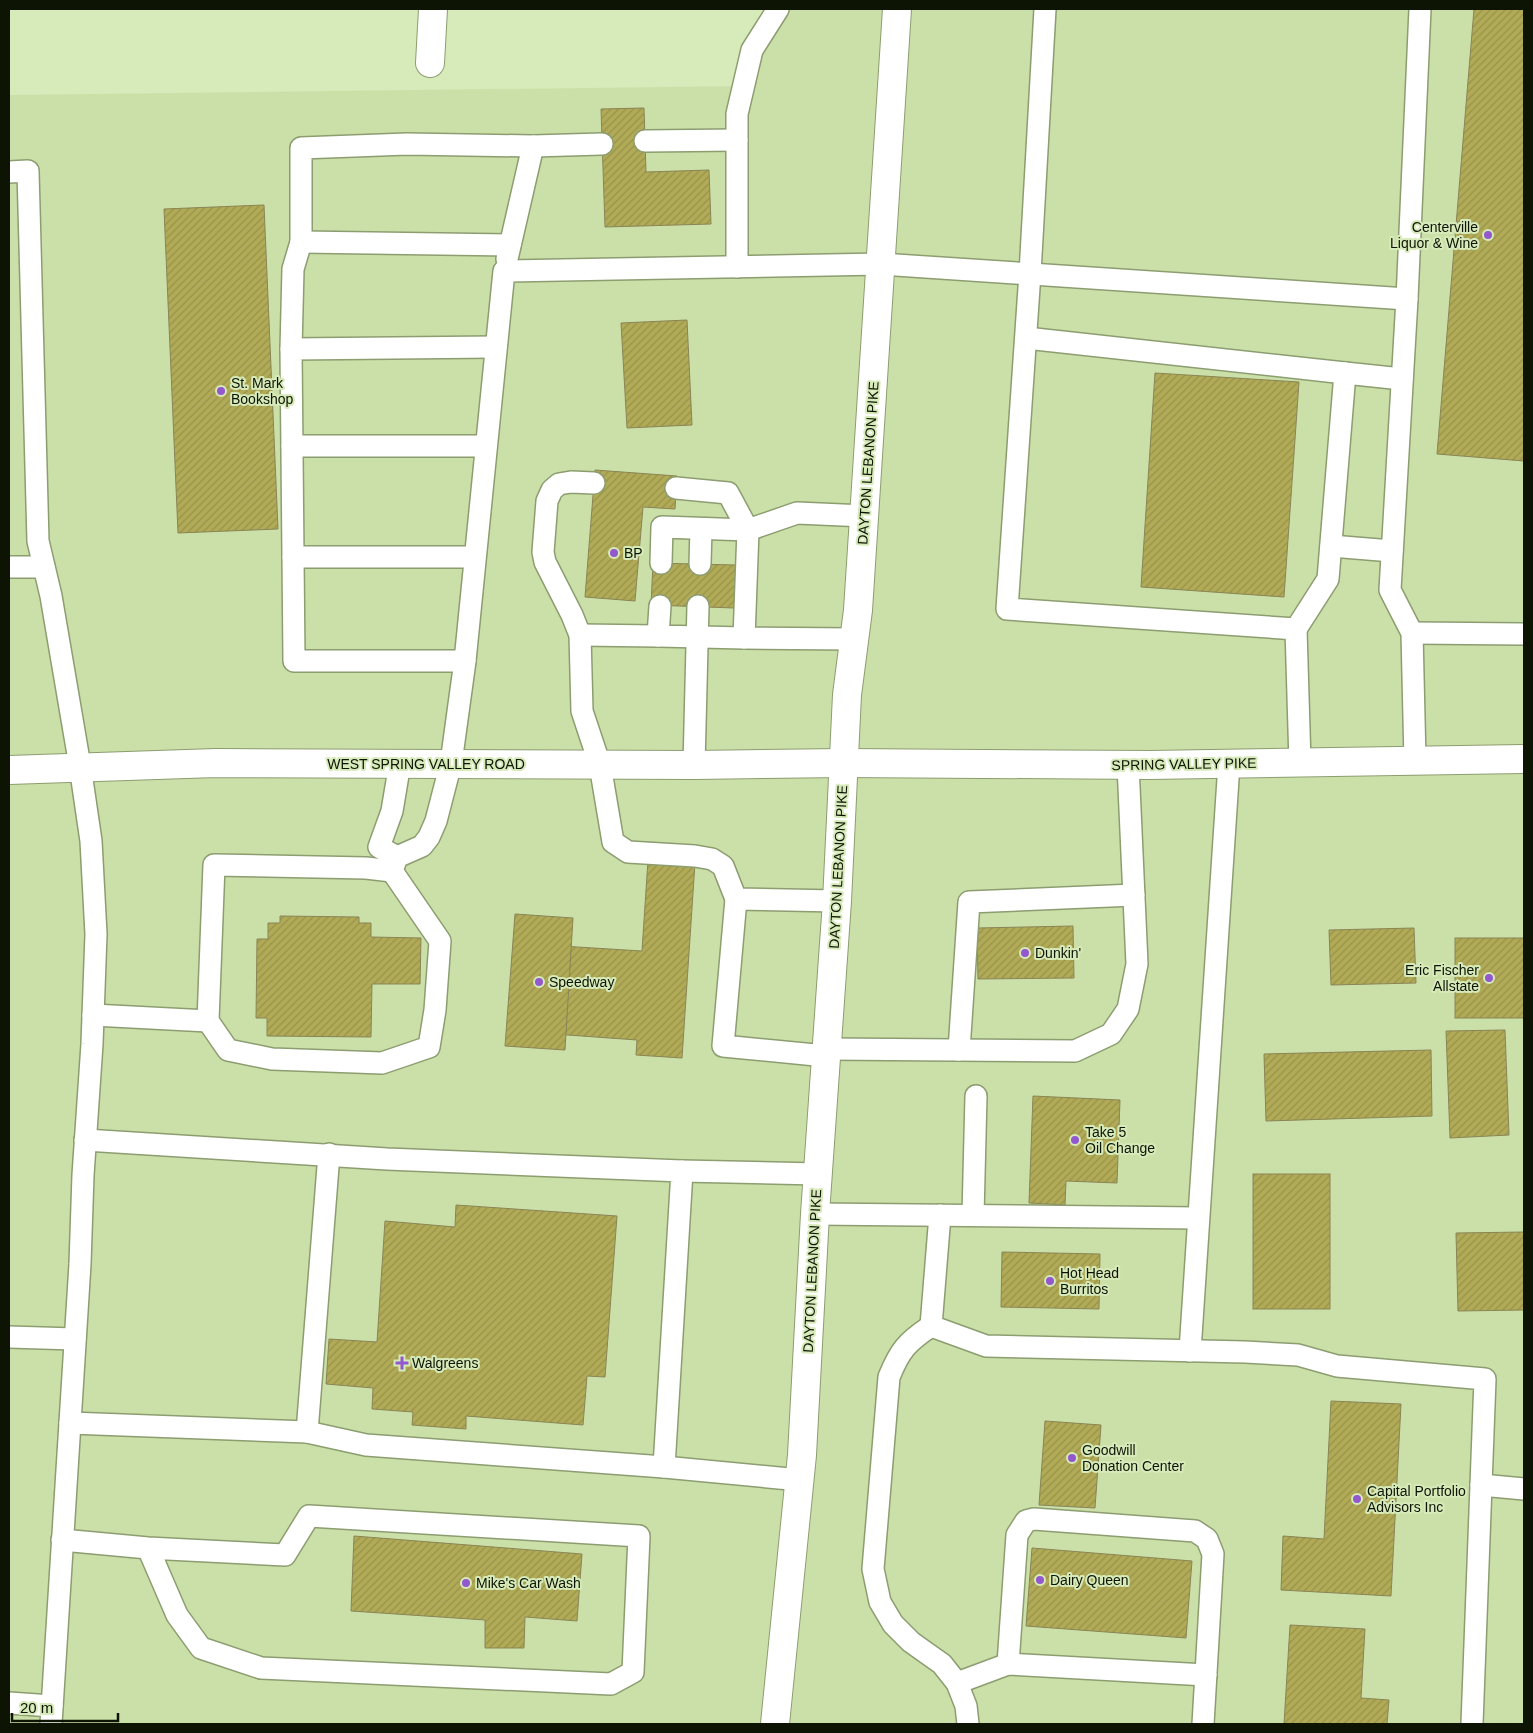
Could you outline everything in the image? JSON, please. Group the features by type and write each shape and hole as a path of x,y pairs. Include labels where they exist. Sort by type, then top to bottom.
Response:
{"main road":[{"path":"430,63 433,9"},
{"name":"DAYTON LEBANON PIKE","path":"775,1724 802,1455 815,1214 837,901 847,696 858,610 897,9"},
{"name":"SPRING VALLEY PIKE","path":"844,763 1128,765 1524,759"},
{"name":"WEST SPRING VALLEY ROAD","path":"9,770 80,766 216,763 600,765 844,763"}],"lane":[{"path":"737,267 737,114 752,50 778,9"},
{"path":"1045,9 1026,338 1007,608 1296,629"},
{"path":"1415,761 1412,633 1390,590 1407,299 1420,9"},
{"path":"644,141 737,140"},
{"path":"465,661 294,661 290,349 293,269 301,242 301,148 407,144 533,146 602,144"},
{"path":"400,764 392,811 379,847 394,864 440,941 435,1010 429,1047 382,1063 272,1059 228,1050 208,1021 214,865 366,868 394,864 422,846 429,837 436,821 451,764 465,661 504,272 533,146"},
{"path":"9,172 28,172 38,540 51,596 80,766 91,841 96,934 80,1264 52,1715 9,1703"},
{"path":"301,242 510,245"},
{"path":"504,272 881,264 1407,299"},
{"path":"1026,338 1402,379"},
{"path":"290,349 496,347"},
{"path":"1300,763 1296,629 1328,579 1345,373"},
{"path":"292,446 486,446"},
{"path":"594,483 571,482 559,484 552,490 547,502 543,552 545,562 580,634 582,711 600,765 614,842 628,852 695,856 712,859 723,866 736,899 723,1046 827,1052 959,1050 1074,1052 1111,1034 1128,1009 1137,964 1128,765"},
{"path":"676,488 728,493 748,530 744,638"},
{"path":"661,563 662,527 748,530 797,513 864,516"},
{"path":"700,564 701,529"},
{"path":"1331,546 1392,551"},
{"path":"293,557 475,557"},
{"path":"9,567 44,567"},
{"path":"658,636 660,606"},
{"path":"694,765 698,606"},
{"path":"1412,633 1524,634"},
{"path":"580,634 854,639"},
{"path":"1190,1351 1229,764"},
{"path":"959,1050 969,902 1134,895"},
{"path":"736,899 837,901"},
{"path":"93,1015 208,1021"},
{"path":"973,1215 976,1096"},
{"path":"85,1140 387,1159 682,1171 818,1174"},
{"path":"308,1432 329,1154"},
{"path":"664,1467 682,1171"},
{"path":"815,1214 1198,1218"},
{"path":"931,1326 940,1215"},
{"path":"931,1326 986,1346 1245,1352 1298,1356 1337,1366 1485,1379 1472,1724"},
{"path":"931,1326 912,1339 898,1356 889,1377 873,1569 880,1602 893,1624 911,1642 942,1664 957,1683 966,1706 968,1724"},
{"path":"9,1337 75,1340"},
{"path":"70,1423 308,1432 366,1445 664,1467 800,1480"},
{"path":"1481,1485 1524,1489"},
{"path":"62,1540 148,1548 286,1555 309,1516 639,1536 633,1672 611,1684 261,1668 201,1648 177,1615 148,1548"},
{"path":"1008,1664 1017,1535 1026,1521 1034,1519 1195,1530 1207,1539 1213,1554 1203,1724"},
{"path":"957,1683 1008,1664 1206,1675"}],"shaded area":[{"path":"778,9 1524,9 1524,1724 9,1724 9,95 744,86"}],"building":[{"path":"1474,9 1524,9 1524,461 1437,454"},
{"path":"644,108 646,172 709,170 711,224 605,227 601,109"},
{"path":"264,205 278,529 178,533 164,209"},
{"path":"687,320 692,425 627,428 621,323"},
{"path":"1155,373 1299,382 1284,597 1141,587"},
{"name":"BP","path":"595,470 677,476 675,509 643,507 635,601 585,597"},
{"name":"BP","path":"653,563 736,565 734,608 651,605"},
{"name":"Speedway","path":"648,860 695,863 682,1058 636,1055 637,1040 554,1034 561,946 642,951"},
{"name":"Speedway","path":"515,914 573,918 565,1050 505,1046"},
{"path":"280,916 359,917 359,923 371,923 371,937 421,938 420,984 372,984 371,1037 267,1036 267,1018 256,1018 257,939 268,939 268,923 280,923"},
{"name":"Dunkin'","path":"1073,926 1074,978 978,979 977,928"},
{"path":"1414,928 1416,983 1331,985 1329,930"},
{"name":"Eric Fischer Allstate","path":"1455,938 1524,938 1524,1018 1455,1018"},
{"path":"1505,1030 1509,1135 1450,1138 1446,1031"},
{"path":"1431,1050 1432,1116 1266,1121 1264,1054"},
{"name":"Take 5 Oil Change","path":"1033,1096 1120,1100 1117,1183 1066,1181 1065,1205 1029,1203"},
{"path":"1253,1174 1330,1174 1330,1309 1253,1309"},
{"name":"Walgreens","path":"456,1205 617,1216 605,1377 587,1376 583,1425 466,1416 466,1429 412,1425 413,1412 372,1409 373,1388 326,1384 329,1339 377,1342 385,1221 455,1227"},
{"path":"1524,1232 1524,1310 1458,1311 1456,1233"},
{"name":"Hot Head Burritos","path":"1002,1252 1100,1254 1099,1309 1001,1307"},
{"path":"1331,1401 1401,1404 1391,1596 1281,1590 1283,1536 1324,1539"},
{"path":"1045,1421 1101,1425 1095,1508 1039,1505"},
{"name":"Mike's Car Wash","path":"354,1536 582,1554 577,1621 525,1617 524,1648 485,1648 485,1620 351,1611"},
{"path":"1032,1548 1192,1561 1186,1638 1026,1626"},
{"path":"1290,1625 1365,1629 1361,1698 1389,1700 1387,1724 1284,1724"}],"place":[{"name":"Centerville Liquor & Wine","path":"1488,235"},
{"name":"St. Mark Bookshop","path":"221,391"},
{"name":"BP","path":"614,553"},
{"name":"Dunkin'","path":"1025,953"},
{"name":"Eric Fischer Allstate","path":"1489,978"},
{"name":"Speedway","path":"539,982"},
{"name":"Take 5 Oil Change","path":"1075,1140"},
{"name":"Hot Head Burritos","path":"1050,1281"},
{"name":"Walgreens","path":"402,1363"},
{"name":"Goodwill Donation Center","path":"1072,1458"},
{"name":"Capital Portfolio Advisors Inc","path":"1357,1499"},
{"name":"Dairy Queen","path":"1040,1580"},
{"name":"Mike's Car Wash","path":"466,1583"}]}
